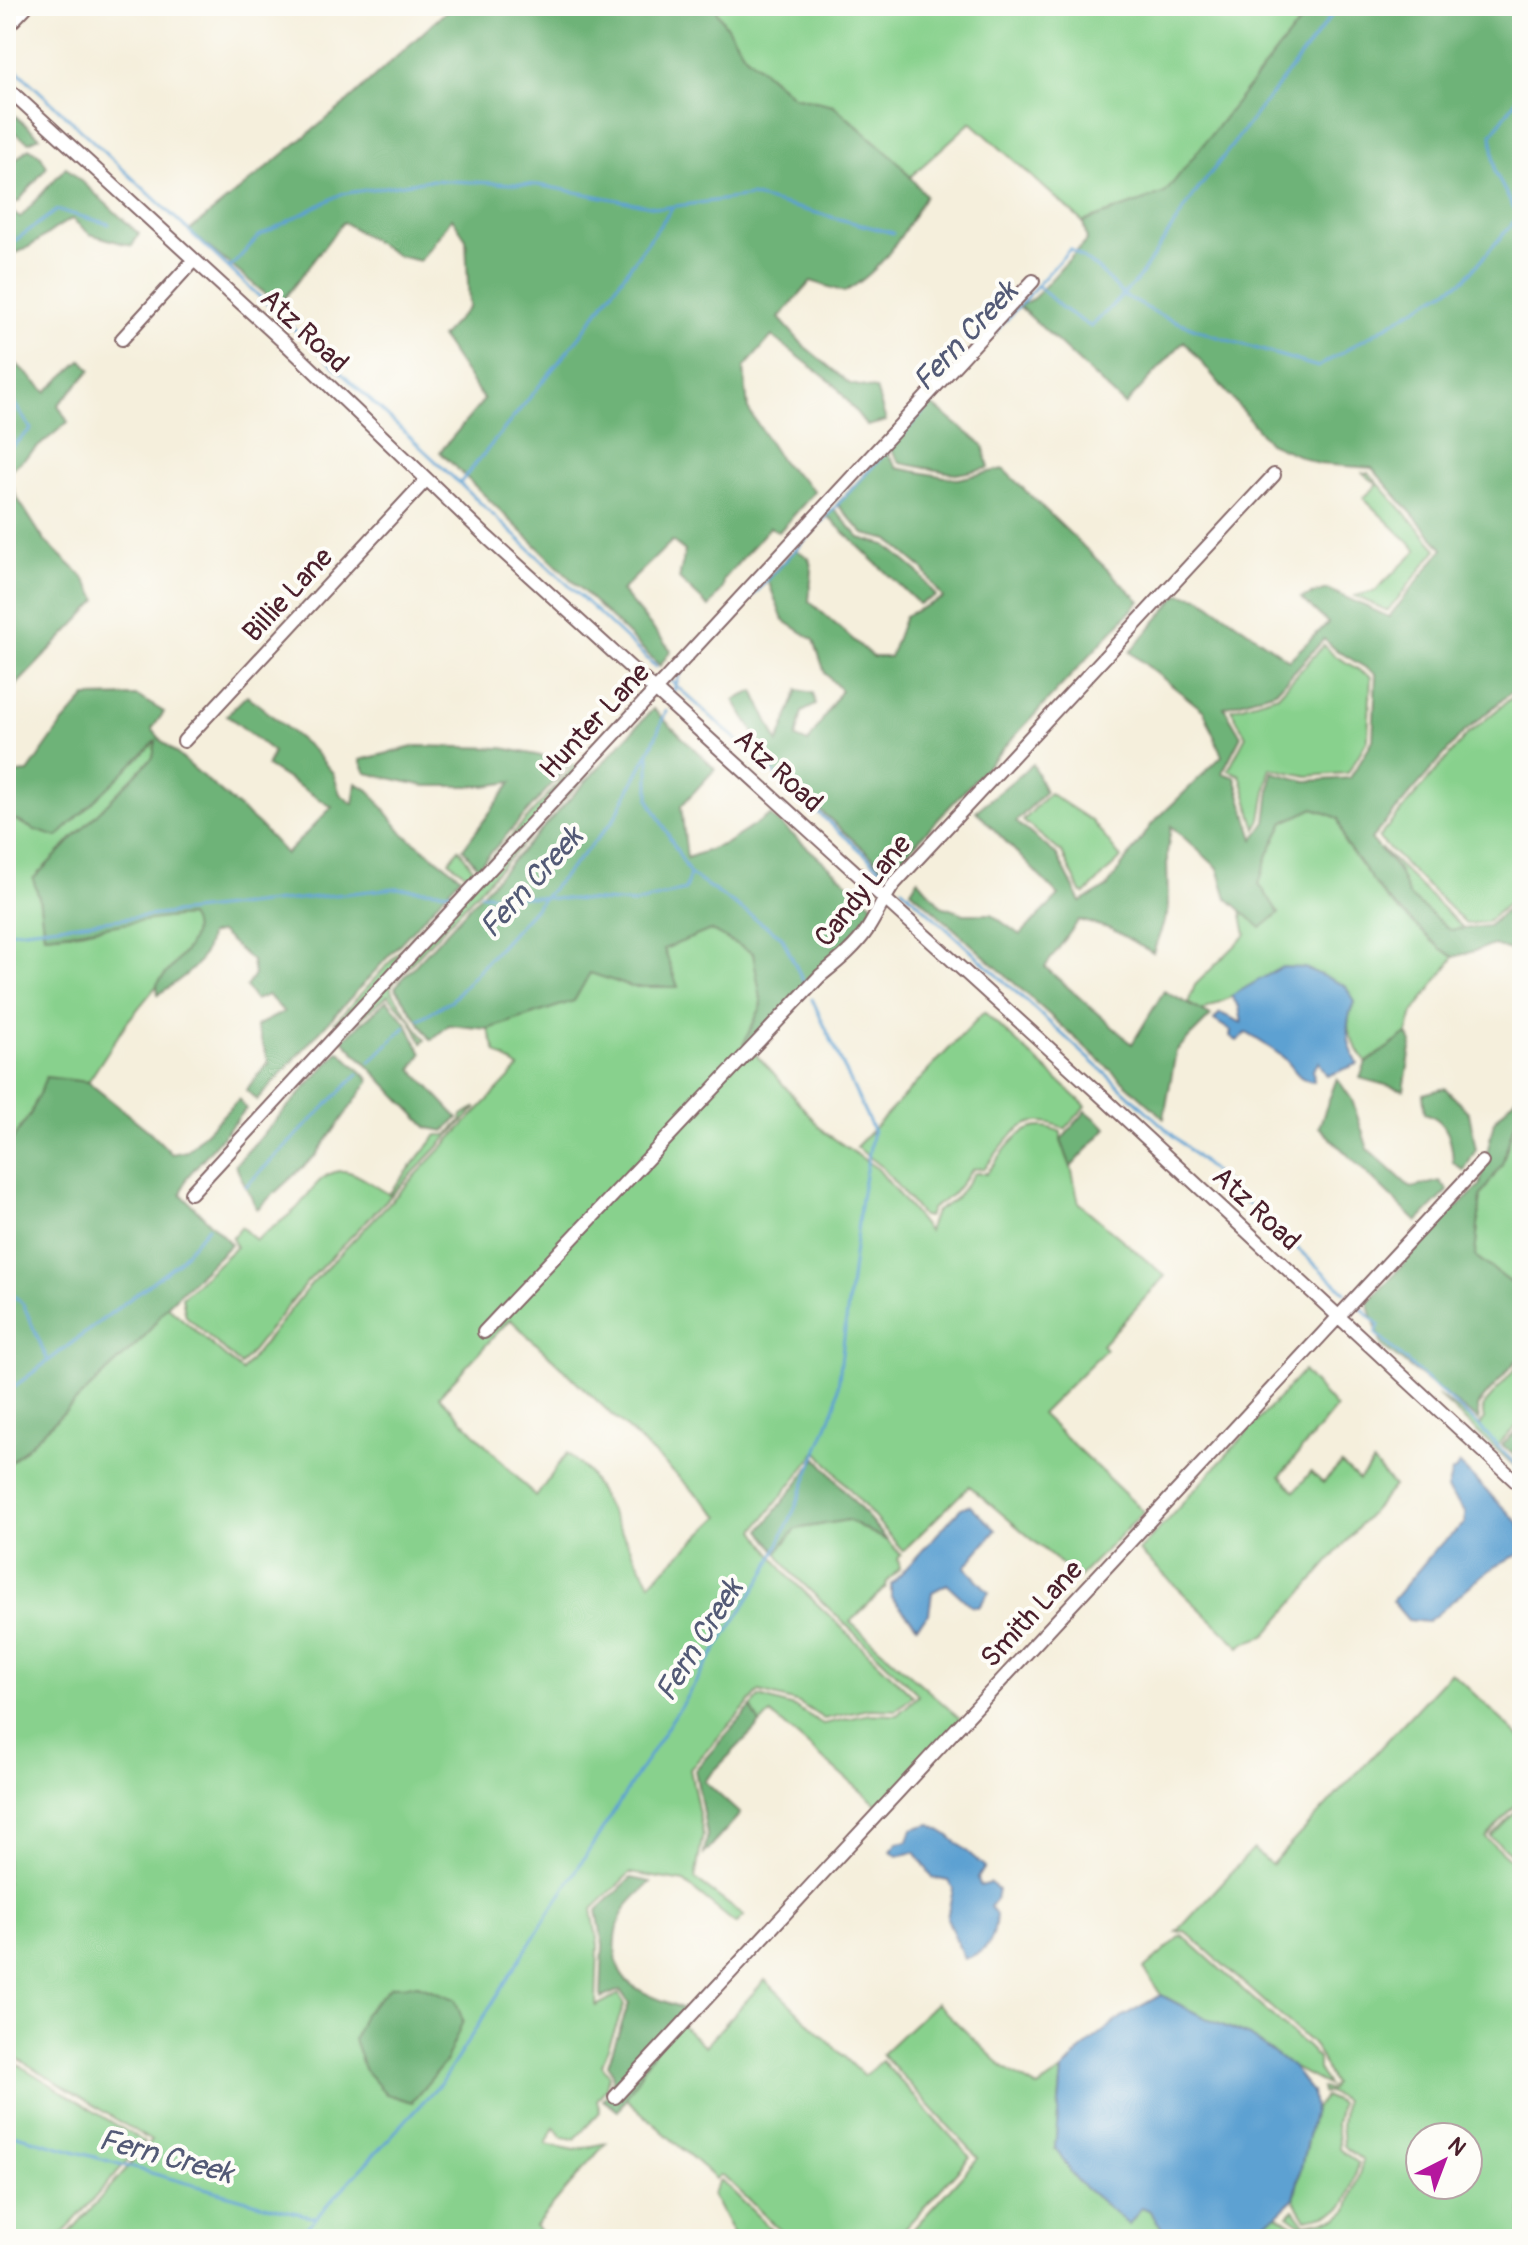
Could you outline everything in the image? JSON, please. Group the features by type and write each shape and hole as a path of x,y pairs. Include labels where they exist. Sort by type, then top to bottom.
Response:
{"street":[{"path":"6,25 24,6"},
{"name":"Atz Road","path":"6,87 287,345 426,480 884,897 1522,1487"},
{"path":"122,339 194,260"},
{"name":"Hunter Lane","path":"191,1193 1033,281"},
{"name":"Candy Lane","path":"484,1332 820,976 847,953 867,929 884,897 1274,475"},
{"name":"Billie Lane","path":"184,741 426,480"},
{"name":"Smith Lane","path":"615,2097 1482,1162"}],"green space":[{"path":"452,6 716,6 745,55 793,96 833,105 897,161 925,195 900,237 870,273 844,292 811,281 779,318 804,346 850,384 876,389 886,421 867,426 835,385 772,336 744,368 748,409 782,462 815,491 779,532 770,527 724,579 723,588 709,607 679,579 685,551 672,541 621,591 671,650 660,666 440,452 484,400 441,337 469,307 466,239 452,218 420,261 398,256 343,222 279,305 189,231 345,104"},
{"path":"716,6 1316,6 1165,193 1083,222 971,122 910,177 897,161 833,105 793,96 745,55"},
{"path":"1316,6 1522,6 1522,683 1462,734 1371,839 1398,870 1409,896 1450,930 1488,926 1522,897 1522,954 1494,945 1454,957 1440,948 1386,898 1345,843 1338,818 1314,808 1284,822 1268,854 1259,884 1279,913 1261,928 1227,898 1218,868 1171,826 1167,853 1168,911 1153,953 1111,929 1079,920 1045,967 1132,1044 1164,991 1211,1016 1176,1051 1164,1118 911,890 918,879 941,906 964,914 991,914 1020,935 1059,896 976,811 1033,764 1045,792 1016,822 1057,855 1081,902 1107,887 1152,824 1222,756 1204,711 1130,652 1179,594 1200,597 1289,660 1328,623 1301,598 1327,589 1389,617 1443,549 1372,468 1318,464 1269,443 1184,341 1125,405 1019,306 1034,298 1087,240 1083,222 1165,193","holes":["1324,639 1336,650 1376,674 1373,740 1350,778 1306,781 1272,772 1266,822 1254,839 1235,777 1222,773 1241,736 1224,707 1276,691"]},
{"path":"6,108 40,137 29,142 13,132 6,139"},
{"path":"29,148 41,156 47,167 18,202 6,203 6,168"},
{"path":"66,167 139,234 132,246 90,234 72,219 23,250 6,255 6,207 20,218"},
{"path":"6,354 46,392 82,360 91,370 58,405 68,422 8,472 16,496 44,540 84,578 98,600 6,696 6,426 14,415 6,403"},
{"path":"931,404 983,445 989,468 957,474 900,463 890,448"},
{"path":"886,451 897,468 957,479 1003,469 1140,601 889,872 803,795 751,755 754,732 734,700 754,691 778,743 798,690 813,693 816,705 802,712 796,738 808,743 841,690 825,673 814,640 783,620 767,578 795,549 809,558 812,571 809,601 873,657 890,657 905,616 943,598 922,568 889,540 864,534 837,504"},
{"path":"1363,473 1369,473 1437,549 1388,611 1355,596 1375,591 1417,550 1363,498 1378,485"},
{"path":"834,509 860,538 886,545 918,572 936,596 919,604 827,516"},
{"path":"1324,645 1334,655 1371,677 1368,739 1348,773 1307,776 1270,768 1261,820 1256,829 1240,775 1228,770 1246,736 1231,709 1278,695"},
{"path":"1522,689 1522,891 1487,922 1466,924 1378,838 1467,735"},
{"path":"247,695 313,750 333,773 340,794 353,804 356,783 369,790 404,834 461,877 257,1100 246,1090 269,1062 256,1026 284,1012 268,995 255,1000 246,987 254,975 252,961 220,932 209,935 198,963 158,995 157,984 190,943 193,925 189,916 44,935 39,897 33,879 153,757 156,741 57,837 6,815 6,774 28,772 61,725 86,697 137,696 164,712 152,729 162,741 259,825 286,854 332,807 267,766 273,752 227,715"},
{"path":"653,709 715,769 681,806 687,858 727,843 770,815 878,909 867,929 751,1050 744,1043 762,1005 753,953 710,930 664,949 678,987 632,987 590,973 574,1001 488,1029 449,1025 431,1040 395,987"},
{"path":"156,740 153,757 33,879 39,897 44,935 80,932 143,919 189,916 194,923 194,940 127,1022 88,1082 46,1078 31,1113 6,1149 6,815 35,830 116,777"},
{"path":"417,746 503,748 560,760 568,766 478,867 463,849 512,782 484,786 425,786 366,773 360,760"},
{"path":"572,765 593,768 391,985 391,990 425,1040 422,1043 410,1019 388,995 345,1032 335,1022 465,880 465,874 449,861 459,849 474,870 480,871"},
{"path":"1049,793 1092,821 1121,858 1085,894 1081,892 1062,853 1023,821"},
{"path":"1314,808 1338,818 1345,843 1386,898 1454,957 1413,1013 1407,1034 1366,1063 1348,1028 1354,1002 1247,989 1202,1011 1188,1003 1195,985 1246,935 1241,910 1261,927 1259,884 1268,854 1284,822"},
{"path":"1381,848 1464,929 1450,930 1409,896 1398,870"},
{"path":"710,930 753,953 762,1005 744,1043 823,1131 878,1169 928,1231 935,1212 955,1199 975,1173 987,1173 1018,1136 1037,1127 1061,1132 1079,1203 1165,1276 1102,1345 1106,1349 1041,1414 1144,1512 1078,1578 969,1486 903,1551 817,1451 755,1530 787,1575 913,1696 896,1710 870,1709 824,1719 799,1703 759,1692 690,1769 703,1834 695,1879 744,1916 736,1924 684,1882 630,1873 592,1909 598,1945 596,2006 619,1994 624,2005 602,2065 609,2075 606,2088 597,2100 600,2112 575,2139 562,2137 554,2127 546,2144 575,2150 606,2143 535,2226 547,2239 64,2239 151,2141 6,2051 6,1467 144,1337 167,1306 242,1371 311,1284 519,1068 496,1052 488,1029 574,1001 590,972 632,987 678,987 664,949","holes":["510,1319 720,1516 650,1583 588,1472 567,1453 536,1497 439,1396"]},
{"path":"387,1000 406,1022 422,1054 412,1069 458,1118 445,1131 428,1128 343,1040"},
{"path":"984,1012 1086,1106 1065,1129 1038,1122 1018,1129 985,1168 973,1169 952,1195 931,1209 928,1217 922,1216 881,1166 856,1147"},
{"path":"1407,1034 1412,1043 1404,1090 1360,1078 1366,1063"},
{"path":"339,1051 370,1080 316,1155 257,1209 235,1165"},
{"path":"46,1077 88,1082 172,1154 187,1151 239,1099 246,1109 187,1177 181,1194 231,1244 167,1306 144,1337 6,1467 6,1149 31,1113"},
{"path":"1337,1078 1352,1100 1368,1149 1411,1188 1440,1181 1448,1191 1417,1222 1319,1127"},
{"path":"1445,1088 1469,1113 1476,1149 1464,1171 1453,1162 1450,1139 1444,1126 1425,1113 1423,1094"},
{"path":"1522,1090 1522,1114 1513,1127 1502,1164 1481,1195 1475,1256 1522,1291 1522,1364 1517,1360 1477,1406 1479,1421 1382,1346 1368,1303 1445,1218 1480,1186 1494,1121"},
{"path":"477,1107 308,1281 241,1365 186,1316 182,1297 236,1247 232,1238 241,1227 256,1240 296,1209 316,1184 336,1172 355,1174 389,1194 437,1135 448,1135 461,1121 462,1115"},
{"path":"1086,1111 1107,1128 1071,1167 1061,1140"},
{"path":"1522,1114 1522,1291 1475,1256 1481,1195 1502,1164 1513,1127"},
{"path":"1517,1367 1522,1371 1522,1421 1497,1446 1522,1469 1522,1473 1437,1395 1480,1426 1484,1420 1482,1407"},
{"path":"1303,1371 1336,1408 1280,1476 1295,1491 1311,1472 1323,1483 1341,1464 1359,1480 1373,1463 1394,1486 1265,1636 1240,1647 1139,1551"},
{"path":"1522,1427 1522,1462 1502,1445"},
{"path":"817,1458 888,1541 848,1520 796,1529 777,1552 761,1530"},
{"path":"848,1520 888,1541 901,1555 898,1559 900,1568 886,1587 850,1622 963,1721 882,1809 771,1714 760,1724 751,1707 760,1697 797,1708 823,1724 870,1714 897,1715 918,1696 791,1572 777,1552 796,1529"},
{"path":"1451,1672 1522,1739 1522,1798 1486,1838 1522,1870 1522,2239 1321,2239 1288,2215 1294,2209 1305,2224 1338,2218 1348,2210 1363,2161 1343,2146 1341,2124 1344,2101 1328,2092 1322,2093 1321,2088 1330,2090 1333,2084 1311,2043 1185,1931 1177,1932 1253,1849 1271,1865"},
{"path":"751,1707 760,1724 704,1781 740,1814 704,1854 707,1834 695,1770"},
{"path":"1522,1805 1522,1863 1491,1837"},
{"path":"631,1878 651,1882 621,1917 616,1935 618,1966 633,1986 683,2009 618,2111 603,2100 612,2082 608,2064 629,2003 620,1990 601,1998 603,1945 597,1910"},
{"path":"1182,1935 1308,2048 1318,2059 1318,2070 1328,2086 1292,2067 1250,2036 1209,2020 1161,1995 1144,1969"},
{"path":"765,1980 864,2076 882,2061 970,2157 895,2239 789,2239 724,2176 716,2179 625,2098 674,2019 705,2046"},
{"path":"418,1985 455,1999 463,2021 446,2061 412,2102 386,2094 364,2069 354,2039 364,2014 391,1986"},
{"path":"936,2003 1005,2069 1038,2088 1062,2071 1055,2149 1129,2224 1142,2207 1149,2210 1170,2239 904,2239 978,2158 882,2054"},
{"path":"6,2057 144,2142 58,2239 6,2239"},
{"path":"1325,2096 1340,2104 1336,2124 1339,2149 1358,2163 1345,2204 1332,2213 1306,2219 1294,2199 1314,2109"},
{"path":"720,2180 781,2239 736,2239 712,2194"},
{"path":"1277,2215 1313,2239 1243,2239"}],"water":[{"path":"1282,967 1305,968 1346,986 1354,1002 1348,1026 1349,1041 1358,1064 1327,1076 1319,1062 1313,1070 1314,1082 1308,1081 1284,1058 1259,1041 1246,1033 1237,1041 1230,1036 1231,1031 1214,1020 1220,1013 1242,1023 1239,1007 1231,996"},
{"path":"1459,1464 1518,1522 1522,1538 1521,1554 1494,1567 1427,1622 1408,1620 1392,1601 1435,1550 1465,1523 1465,1512 1447,1490 1452,1472"},
{"path":"970,1505 996,1530 965,1567 989,1592 979,1607 971,1606 947,1584 932,1592 929,1614 917,1626 891,1597 891,1585 961,1508"},
{"path":"930,1824 948,1835 985,1867 978,1878 980,1886 990,1883 998,1889 990,1907 996,1915 992,1938 980,1952 964,1959 947,1918 953,1888 948,1881 933,1878 915,1852 897,1856 891,1851 898,1843 908,1841 912,1829"},
{"path":"1161,1995 1209,2020 1250,2036 1292,2067 1312,2092 1314,2109 1294,2199 1243,2239 1170,2239 1149,2210 1142,2207 1129,2224 1077,2181 1055,2148 1062,2071 1090,2042 1123,2016"}],"waterway":[{"name":"Fern Creek","path":"1038,286 1063,309 1091,327 1138,279 1194,195 1339,6"},
{"path":"6,60 656,667"},
{"path":"1070,249 1097,268 1123,295 1160,315 1211,335 1318,367 1465,279 1518,217 1495,172 1492,134 1522,92"},
{"path":"230,268 259,236 341,194 429,180 538,185 661,208 751,196 893,233"},
{"path":"460,483 580,336 673,207"},
{"path":"6,247 57,210 109,224"},
{"name":"Fern Creek","path":"672,695 680,674 1070,249"},
{"path":"6,391 31,429 6,452"},
{"path":"671,681 890,877"},
{"name":"Fern Creek","path":"419,1019 452,1000 613,821 652,746 666,711"},
{"name":"Fern Creek","path":"649,755 649,800 690,874 782,937 804,983"},
{"path":"481,894 636,903 685,890 690,874"},
{"path":"6,932 396,888 451,892"},
{"path":"902,888 1345,1292"},
{"name":"Fern Creek","path":"296,2239 444,2079 767,1570 796,1506 836,1403 861,1198 873,1130 812,999"},
{"name":"Fern Creek","path":"370,1062 405,1027"},
{"name":"Fern Creek","path":"246,1186 358,1074"},
{"name":"Fern Creek","path":"6,1393 177,1263 208,1227"},
{"path":"6,1288 23,1304 48,1361"},
{"path":"1360,1307 1379,1325 1376,1334 1480,1427 1522,1472"},
{"name":"Fern Creek","path":"6,2132 315,2217"}]}
